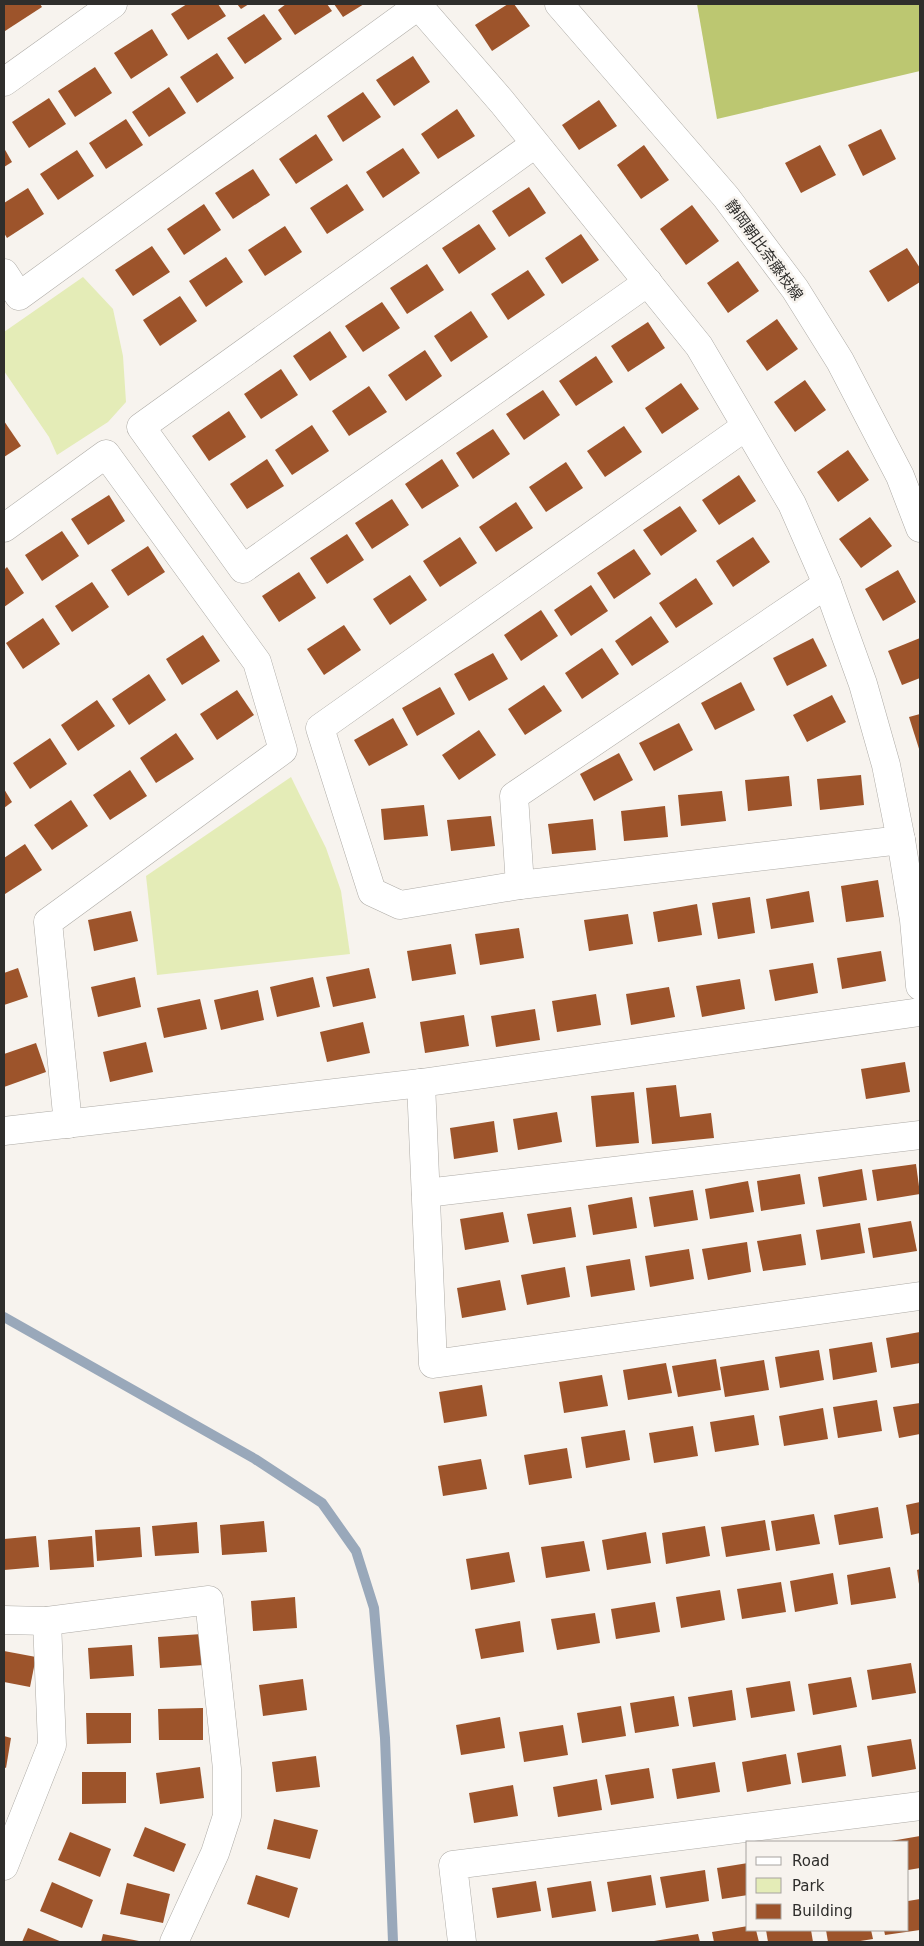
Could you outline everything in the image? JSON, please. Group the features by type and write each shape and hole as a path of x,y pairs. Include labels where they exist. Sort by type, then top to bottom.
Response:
{"street":[{"path":"4,82 114,4"},
{"name":"静岡朝比奈藤枝線","path":"559,4 726,197 795,289 840,361 900,476 920,528"},
{"path":"4,273 19,296 418,5 502,102 699,346 792,504 827,584 863,684 886,765 914,920 920,986"},
{"path":"535,144 141,427 243,569 648,282"},
{"path":"745,427 320,728 372,892 400,905 520,885 901,840"},
{"path":"4,528 106,454 257,662 283,750 48,922 68,1124"},
{"path":"520,885 514,796 827,584"},
{"path":"4,1131 421,1083 920,1012"},
{"path":"421,1083 433,1364 920,1296"},
{"path":"426,1193 920,1135"},
{"path":"4,1620 47,1621 210,1600 227,1769 227,1816 215,1853 174,1942"},
{"path":"4,1866 52,1745 47,1621"},
{"path":"462,1942 453,1865 920,1806"}],"green space":[{"path":"697,4 920,4 920,71 717,119"},
{"path":"83,277 113,309 123,356 126,402 108,422 57,455 49,437 4,371 4,332"},
{"path":"291,777 326,848 341,891 350,954 157,975 146,876"}],"building":[{"path":"4,4 40,4 42,7 5,31"},
{"path":"187,4 218,4 226,16 188,40 171,14"},
{"path":"237,4 249,4 241,9"},
{"path":"286,4 327,4 332,11 295,35 278,10"},
{"path":"334,4 364,4 343,17"},
{"path":"508,4 514,4 530,26 492,51 475,25"},
{"path":"264,14 282,39 245,64 227,38"},
{"path":"152,29 168,55 131,79 114,53"},
{"path":"217,53 234,78 197,103 180,77"},
{"path":"413,56 430,82 394,106 376,80"},
{"path":"95,67 112,93 75,117 58,91"},
{"path":"169,87 186,113 149,137 132,112"},
{"path":"363,92 381,117 343,142 327,116"},
{"path":"49,98 66,124 29,148 12,122"},
{"path":"599,100 617,126 579,150 562,125"},
{"path":"457,109 475,136 438,159 421,134"},
{"path":"126,119 143,145 106,169 89,143"},
{"path":"881,129 896,159 863,176 848,145"},
{"path":"316,134 333,160 296,184 279,159"},
{"path":"644,145 669,180 641,199 617,165"},
{"path":"820,145 836,175 801,193 785,163"},
{"path":"4,148 12,162 4,167"},
{"path":"403,148 420,173 383,198 366,172"},
{"path":"77,150 94,176 58,200 40,174"},
{"path":"253,169 270,195 233,219 215,193"},
{"path":"347,184 364,210 327,234 310,208"},
{"path":"529,187 546,213 509,237 492,211"},
{"path":"28,188 44,214 7,238 4,233 4,203"},
{"path":"204,204 221,230 184,255 167,229"},
{"path":"692,205 719,241 686,265 660,229"},
{"path":"479,224 496,249 459,274 442,248"},
{"path":"285,226 302,252 265,276 248,250"},
{"path":"581,234 599,260 562,284 545,258"},
{"path":"152,246 170,272 133,296 115,270"},
{"path":"907,248 920,268 920,282 888,302 869,271"},
{"path":"226,257 243,282 206,307 189,281"},
{"path":"738,261 759,291 728,313 707,283"},
{"path":"427,264 444,290 407,314 390,288"},
{"path":"528,270 545,295 508,320 491,294"},
{"path":"180,296 197,321 160,346 143,320"},
{"path":"382,302 400,328 363,352 345,326"},
{"path":"471,311 488,337 451,362 434,336"},
{"path":"777,319 798,349 767,371 746,341"},
{"path":"648,322 665,348 628,372 611,346"},
{"path":"330,331 347,357 310,381 293,356"},
{"path":"425,350 442,376 406,401 388,375"},
{"path":"596,356 613,382 576,406 559,381"},
{"path":"281,369 298,395 261,419 244,394"},
{"path":"805,380 826,410 795,432 774,402"},
{"path":"681,383 699,409 662,434 645,408"},
{"path":"369,386 387,412 349,436 332,411"},
{"path":"543,390 560,415 524,440 506,414"},
{"path":"229,411 246,437 209,461 192,436"},
{"path":"4,421 21,446 4,457"},
{"path":"312,425 329,451 292,475 275,450"},
{"path":"624,426 642,452 605,477 587,451"},
{"path":"493,429 510,454 473,479 456,453"},
{"path":"848,450 869,480 838,502 817,472"},
{"path":"267,459 284,486 247,509 230,484"},
{"path":"442,459 459,486 422,509 405,484"},
{"path":"566,462 583,488 546,512 529,487"},
{"path":"739,475 756,501 719,525 702,500"},
{"path":"109,495 125,521 88,545 71,519"},
{"path":"392,499 409,525 372,549 355,523"},
{"path":"516,502 533,528 496,552 479,527"},
{"path":"680,506 697,531 661,556 643,530"},
{"path":"870,517 892,546 861,568 839,539"},
{"path":"62,531 79,556 42,581 25,555"},
{"path":"347,534 364,560 327,584 310,558"},
{"path":"460,537 477,563 440,587 423,561"},
{"path":"753,537 770,562 733,587 716,561"},
{"path":"148,546 165,572 128,596 111,570"},
{"path":"634,549 651,574 614,599 597,573"},
{"path":"7,567 24,593 4,607 4,570"},
{"path":"898,570 916,602 883,621 865,589"},
{"path":"299,572 316,598 279,622 262,596"},
{"path":"410,575 427,600 390,625 373,599"},
{"path":"696,578 713,604 676,628 659,603"},
{"path":"92,582 109,607 72,632 55,606"},
{"path":"591,585 608,611 571,636 554,610"},
{"path":"541,610 558,636 521,661 504,635"},
{"path":"651,616 669,642 632,666 615,641"},
{"path":"43,618 60,644 23,669 6,643"},
{"path":"344,625 361,650 324,675 307,649"},
{"path":"203,635 220,661 182,685 166,659"},
{"path":"813,638 827,666 787,686 773,658"},
{"path":"920,638 920,678 902,685 888,651"},
{"path":"602,648 619,674 582,699 565,673"},
{"path":"493,653 508,679 469,701 454,674"},
{"path":"149,674 166,700 129,725 112,699"},
{"path":"741,682 755,710 715,730 701,703"},
{"path":"544,685 562,711 525,735 508,709"},
{"path":"440,687 455,714 417,736 402,708"},
{"path":"237,690 254,715 217,740 200,714"},
{"path":"832,695 846,722 807,742 793,715"},
{"path":"97,700 115,726 78,751 61,725"},
{"path":"920,714 920,752 909,717"},
{"path":"393,718 408,745 369,766 354,740"},
{"path":"679,723 693,750 654,771 639,743"},
{"path":"479,730 496,755 459,780 442,755"},
{"path":"176,733 194,759 156,783 140,758"},
{"path":"50,738 67,764 30,789 13,763"},
{"path":"619,753 633,780 594,801 580,774"},
{"path":"130,770 147,796 110,820 93,795"},
{"path":"861,775 864,805 820,810 817,779"},
{"path":"789,776 792,806 748,811 745,780"},
{"path":"4,789 12,802 4,808"},
{"path":"722,791 726,821 681,826 678,795"},
{"path":"71,800 88,826 52,850 34,825"},
{"path":"424,805 428,836 384,840 381,809"},
{"path":"665,806 668,837 624,841 621,811"},
{"path":"491,816 495,846 451,851 447,820"},
{"path":"593,819 596,850 552,854 548,824"},
{"path":"25,844 42,870 5,894 4,858"},
{"path":"878,880 884,917 846,922 841,886"},
{"path":"809,891 814,922 771,929 766,899"},
{"path":"750,897 755,933 718,939 712,903"},
{"path":"697,904 702,935 658,942 653,912"},
{"path":"131,911 138,941 94,951 88,920"},
{"path":"628,914 633,944 589,951 584,920"},
{"path":"519,928 524,958 480,965 475,934"},
{"path":"451,944 456,974 412,981 407,951"},
{"path":"881,951 886,981 842,989 837,958"},
{"path":"813,963 818,993 775,1001 769,970"},
{"path":"18,968 28,997 4,1005 4,973"},
{"path":"369,968 376,998 333,1007 326,977"},
{"path":"135,977 141,1007 98,1017 91,987"},
{"path":"313,977 320,1007 277,1017 270,987"},
{"path":"740,979 745,1009 702,1017 696,986"},
{"path":"669,987 675,1017 631,1025 626,994"},
{"path":"258,990 264,1020 221,1030 214,1000"},
{"path":"596,994 601,1025 557,1032 552,1001"},
{"path":"200,999 207,1029 164,1038 157,1008"},
{"path":"535,1009 540,1040 496,1047 491,1016"},
{"path":"464,1015 469,1046 425,1053 420,1022"},
{"path":"363,1022 370,1053 327,1062 320,1032"},
{"path":"146,1042 153,1072 110,1082 103,1052"},
{"path":"36,1043 46,1072 4,1087 4,1054"},
{"path":"905,1062 910,1092 866,1099 861,1069"},
{"path":"676,1085 680,1117 711,1113 714,1138 652,1144 646,1088"},
{"path":"634,1092 639,1143 596,1147 591,1096"},
{"path":"557,1112 562,1142 518,1150 513,1119"},
{"path":"494,1121 498,1152 454,1159 450,1128"},
{"path":"916,1164 920,1194 877,1201 872,1170"},
{"path":"862,1169 867,1200 823,1207 818,1177"},
{"path":"800,1174 805,1204 761,1211 757,1181"},
{"path":"748,1181 754,1212 710,1219 705,1189"},
{"path":"693,1190 698,1220 654,1227 649,1197"},
{"path":"632,1197 637,1228 593,1235 588,1205"},
{"path":"571,1207 576,1237 533,1244 527,1214"},
{"path":"503,1212 509,1242 465,1250 460,1219"},
{"path":"911,1221 917,1251 873,1258 868,1228"},
{"path":"860,1223 865,1253 821,1260 816,1230"},
{"path":"801,1234 806,1265 763,1271 757,1241"},
{"path":"747,1242 751,1272 708,1280 702,1249"},
{"path":"689,1249 694,1279 650,1287 645,1256"},
{"path":"630,1259 635,1290 591,1297 586,1266"},
{"path":"565,1267 570,1297 527,1305 521,1275"},
{"path":"500,1280 506,1310 462,1318 457,1288"},
{"path":"920,1332 920,1363 891,1368 886,1338"},
{"path":"872,1342 877,1372 833,1380 829,1349"},
{"path":"819,1350 824,1380 780,1388 775,1357"},
{"path":"716,1359 721,1390 678,1397 672,1366"},
{"path":"764,1360 769,1390 725,1397 720,1367"},
{"path":"666,1363 672,1393 628,1400 623,1370"},
{"path":"602,1375 608,1406 564,1413 559,1382"},
{"path":"482,1385 487,1416 444,1423 439,1392"},
{"path":"877,1400 882,1431 838,1438 833,1407"},
{"path":"920,1403 920,1434 899,1438 893,1407"},
{"path":"823,1408 828,1439 784,1446 779,1416"},
{"path":"754,1415 759,1445 715,1452 710,1422"},
{"path":"693,1426 698,1456 654,1463 649,1433"},
{"path":"625,1430 630,1460 586,1468 581,1437"},
{"path":"567,1448 572,1478 529,1485 524,1455"},
{"path":"481,1459 487,1489 443,1496 438,1466"},
{"path":"920,1502 920,1533 911,1535 906,1505"},
{"path":"878,1507 883,1538 839,1545 834,1515"},
{"path":"814,1514 820,1544 776,1551 771,1521"},
{"path":"765,1520 770,1550 726,1557 721,1527"},
{"path":"264,1521 267,1552 222,1555 220,1525"},
{"path":"197,1522 199,1553 155,1556 152,1526"},
{"path":"705,1526 710,1556 666,1564 662,1533"},
{"path":"140,1527 142,1557 97,1561 95,1530"},
{"path":"646,1532 651,1563 607,1570 602,1540"},
{"path":"36,1536 39,1567 4,1570 4,1539"},
{"path":"92,1536 94,1567 50,1570 48,1540"},
{"path":"584,1541 590,1571 546,1578 541,1547"},
{"path":"509,1552 515,1582 471,1590 466,1559"},
{"path":"890,1567 896,1598 851,1605 847,1575"},
{"path":"920,1569 920,1584 919,1584 917,1570"},
{"path":"833,1573 838,1604 795,1612 790,1581"},
{"path":"781,1582 786,1612 742,1619 737,1589"},
{"path":"720,1590 725,1620 681,1628 676,1597"},
{"path":"295,1597 297,1628 253,1631 251,1601"},
{"path":"655,1602 660,1632 616,1639 611,1609"},
{"path":"595,1613 600,1643 557,1650 551,1619"},
{"path":"520,1621 524,1652 481,1659 475,1629"},
{"path":"202,1634 204,1665 160,1668 158,1637"},
{"path":"132,1645 134,1676 90,1679 88,1648"},
{"path":"4,1651 36,1657 30,1687 4,1682"},
{"path":"911,1663 916,1693 872,1700 867,1670"},
{"path":"851,1677 857,1707 813,1715 808,1684"},
{"path":"303,1679 307,1710 263,1716 259,1685"},
{"path":"790,1681 795,1711 751,1718 746,1688"},
{"path":"732,1690 736,1720 693,1727 688,1697"},
{"path":"674,1696 679,1726 635,1733 630,1703"},
{"path":"621,1706 626,1736 582,1743 577,1713"},
{"path":"203,1708 203,1740 159,1740 158,1709"},
{"path":"86,1713 131,1713 131,1743 87,1744"},
{"path":"500,1717 505,1748 461,1755 456,1725"},
{"path":"563,1725 568,1755 524,1762 519,1732"},
{"path":"4,1736 11,1738 6,1768 4,1767"},
{"path":"911,1739 916,1769 872,1777 867,1746"},
{"path":"841,1745 846,1776 802,1783 797,1753"},
{"path":"786,1754 791,1784 747,1792 742,1762"},
{"path":"316,1756 320,1787 276,1792 272,1762"},
{"path":"715,1762 720,1792 677,1799 672,1769"},
{"path":"200,1767 204,1798 160,1804 156,1773"},
{"path":"649,1768 654,1798 611,1805 605,1775"},
{"path":"82,1772 126,1772 126,1803 82,1804"},
{"path":"597,1779 602,1810 558,1817 553,1787"},
{"path":"513,1785 518,1816 474,1823 469,1793"},
{"path":"274,1819 318,1830 310,1859 267,1849"},
{"path":"145,1827 186,1844 174,1872 133,1856"},
{"path":"70,1832 111,1849 100,1877 58,1860"},
{"path":"920,1836 920,1868 909,1870 909,1841 891,1841"},
{"path":"746,1863 746,1895 722,1899 717,1868"},
{"path":"705,1870 709,1901 666,1908 660,1877"},
{"path":"256,1875 298,1888 289,1918 247,1904"},
{"path":"651,1875 656,1905 612,1912 607,1882"},
{"path":"536,1881 541,1911 497,1918 492,1888"},
{"path":"591,1881 596,1911 552,1918 547,1888"},
{"path":"52,1882 93,1900 82,1928 40,1911"},
{"path":"127,1883 170,1894 163,1923 120,1914"},
{"path":"920,1899 920,1930 885,1935 884,1931 909,1931 909,1901"},
{"path":"746,1926 746,1931 756,1931 759,1942 714,1942 712,1932"},
{"path":"28,1928 62,1942 22,1942"},
{"path":"766,1931 811,1931 813,1942 768,1942"},
{"path":"826,1931 871,1931 873,1939 854,1942 828,1942"},
{"path":"103,1934 139,1941 139,1942 101,1942"},
{"path":"698,1934 700,1942 654,1942 654,1941"}],"waterway":[{"path":"4,1317 255,1459 322,1503 356,1551 374,1608 385,1738 393,1942"}]}
